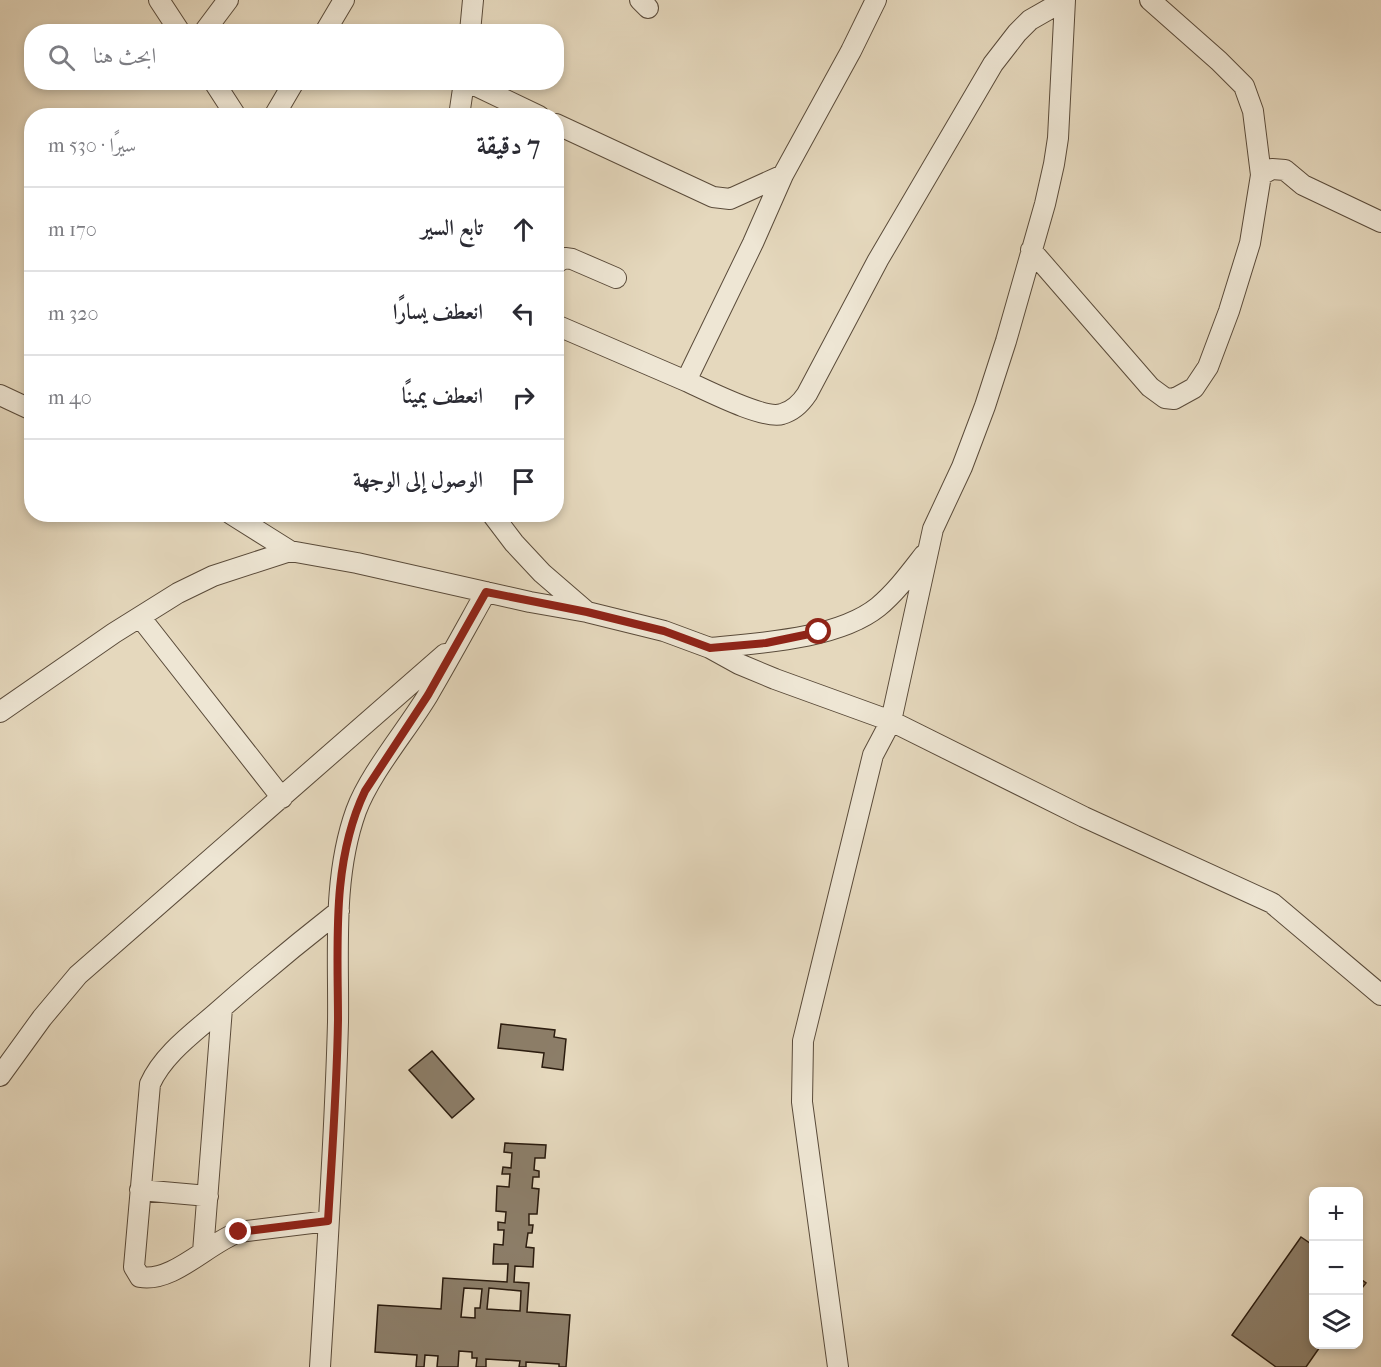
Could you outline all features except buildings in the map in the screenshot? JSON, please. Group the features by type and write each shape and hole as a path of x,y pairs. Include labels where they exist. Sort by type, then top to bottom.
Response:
{"street":[{"path":"159,0 175,24"},
{"path":"210,24 228,0"},
{"path":"330,24 344,0"},
{"path":"471,24 473,0"},
{"path":"686,381 743,265 783,175 851,51 876,0"},
{"path":"838,1367 802,1102 803,1041 873,755 891,721 933,529 962,467 985,406 1006,341 1054,164 1058,138 1065,0"},
{"path":"564,328 747,407 771,415 780,415 800,403 807,394 878,260 993,64 1030,20 1065,0"},
{"path":"1031,250 1150,387 1165,398 1174,399 1194,388 1208,367 1229,311 1250,243 1261,175 1253,111 1244,86 1150,0"},
{"path":"219,90 231,108"},
{"path":"279,108 289,90"},
{"path":"461,108 464,90"},
{"path":"483,90 522,108"},
{"path":"564,128 713,197 730,199 783,175"},
{"path":"1261,175 1272,169 1285,170 1303,185 1381,222"},
{"path":"564,259 572,259 616,278"},
{"path":"0,395 24,406"},
{"path":"244,522 290,551 587,612 664,631 710,648 739,664 775,679 891,721 1084,817 1272,903 1381,995"},
{"path":"498,522 542,573 587,612"},
{"path":"0,712 178,593 213,576 290,551"},
{"path":"710,648 766,643 849,624 878,607 905,580 928,551"},
{"path":"320,1367 338,1020 337,936 349,833 365,791 428,695 486,592"},
{"path":"140,617 282,798"},
{"path":"0,1076 42,1018 78,975 456,645"},
{"path":"328,1221 239,1232 165,1275 151,1279 140,1277 136,1272 133,1257 150,1084 162,1063 222,1008 279,958 339,911"},
{"path":"203,1252 222,1008"},
{"path":"140,1190 208,1196"}],"route":[{"path":"239,1232 328,1221 338,1020 337,936 341,886 349,833 365,791 428,695 486,592 587,612 664,631 710,648 766,643 819,632"}]}
